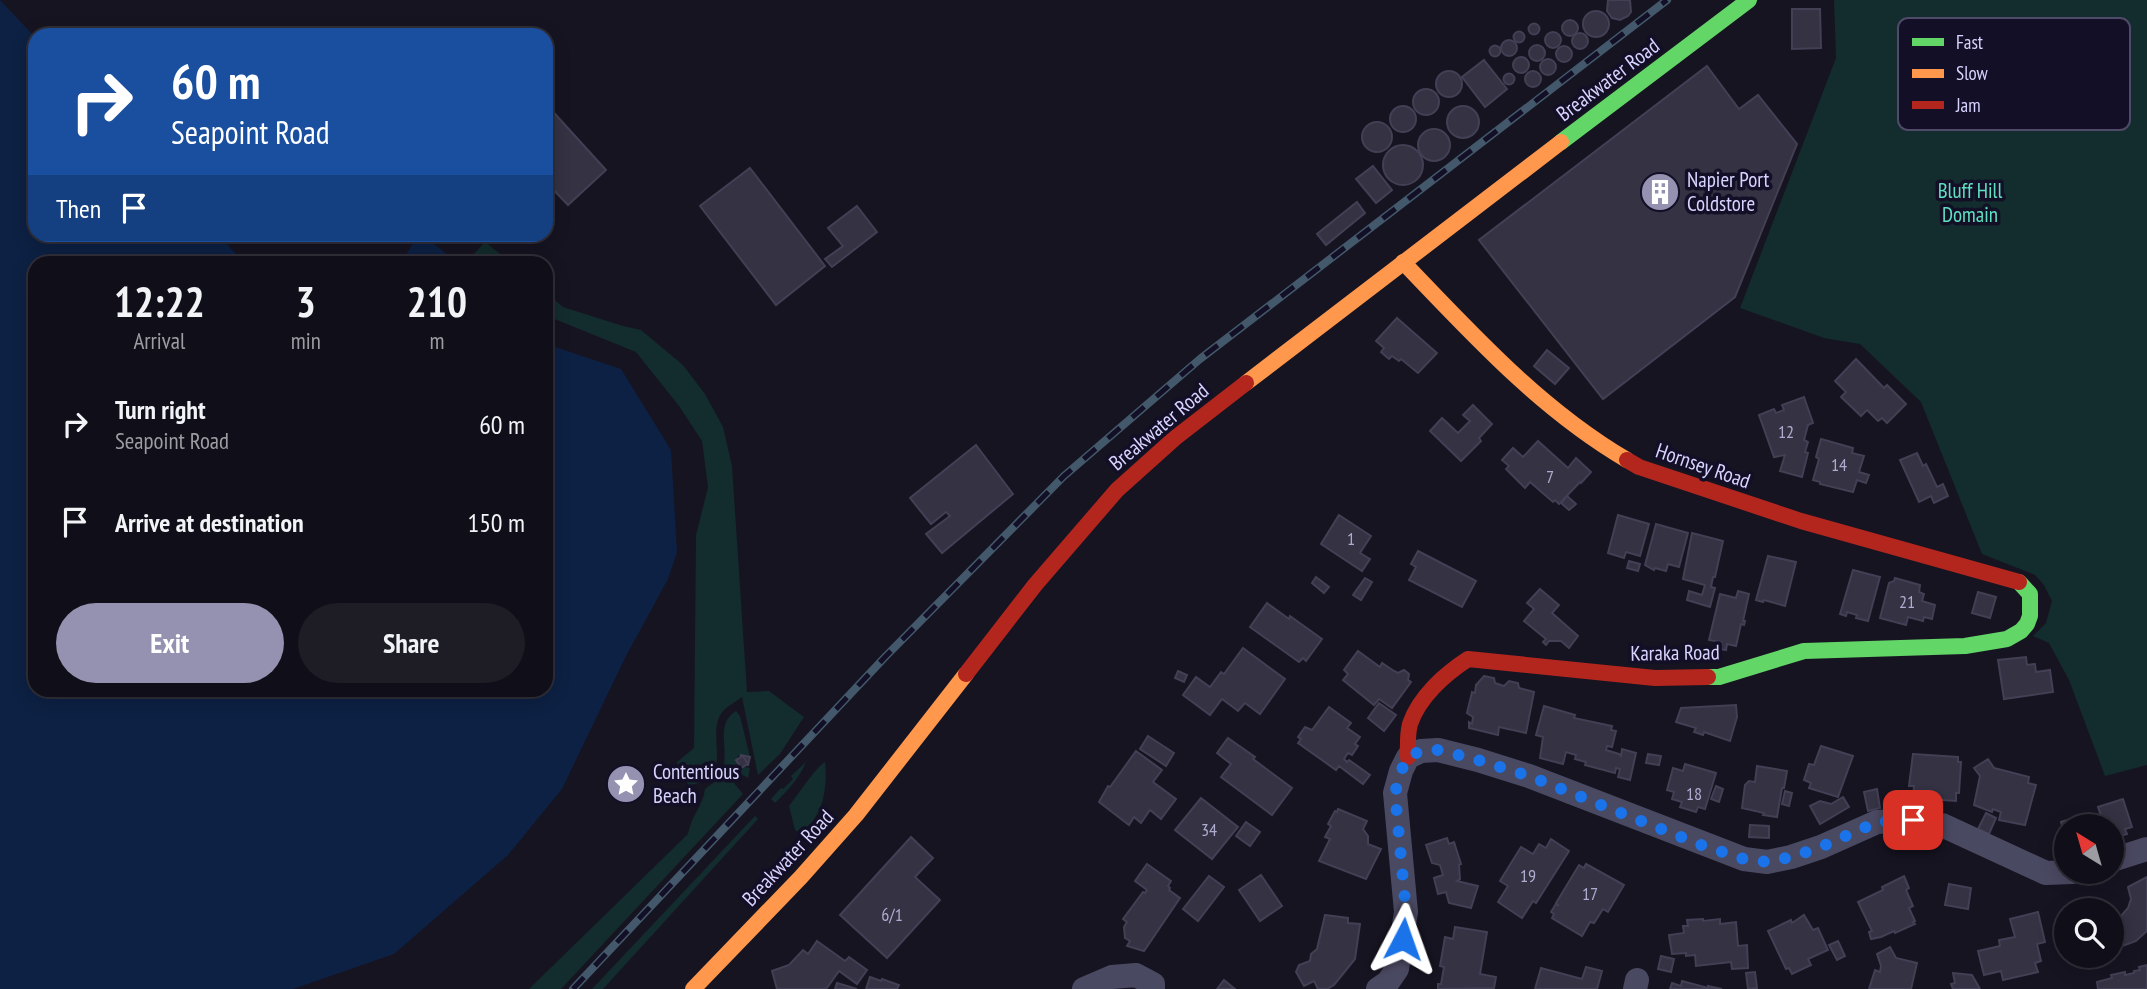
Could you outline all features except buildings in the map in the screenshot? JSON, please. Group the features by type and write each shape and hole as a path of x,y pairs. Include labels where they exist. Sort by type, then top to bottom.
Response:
{"main road":[{"name":"Breakwater Road","path":"693,989 801,877 856,815 1035,584 1116,490 1175,438 1749,0"},
{"name":"Hornsey Road","path":"1403,262 1484,346 1567,421 1619,456 1639,467 1801,521 2018,581 2030,594 2031,616"},
{"name":"Karaka Road","path":"1408,757 1410,725 1415,713 1438,684 1468,659 1655,678 1719,677 1804,651 1924,649 2007,639 2021,631 2031,616"}],"street":[{"path":"1378,989 1388,982 1397,970 1405,925 1395,793 1408,757 1421,751 1438,750 1478,760 1541,781 1701,845 1744,859 1767,862 1791,857 1877,822 1913,820 1942,825 2046,873 2054,873"},
{"path":"2124,856 2147,849"},
{"path":"1084,989 1112,977 1136,975 1153,984 1153,989"}],"green space":[{"name":"Bluff Hill Domain","path":"1834,0 2147,0 2147,765 2105,776 2069,680 2049,643 2033,636 2046,623 2052,601 2035,575 1982,554 1921,402 1860,344 1824,338 1740,308 1836,58"},
{"path":"485,242 502,256 474,256"},
{"path":"553,298 563,307 641,330 683,365 705,394 723,427 732,466 747,692 769,691 804,717 780,754 758,775 742,697 724,710 718,720 716,764 712,774 704,781 689,785 678,771 677,762 694,748 696,535 708,487 702,441 679,406 636,352 553,318"},
{"path":"736,711 740,716 750,757 738,756 737,765 750,768 748,778 743,775 734,783 743,794 561,989 529,989 688,834 705,789 723,770 725,725"},
{"path":"806,762 797,779 775,803 771,799 793,779 791,776"},
{"path":"825,762 826,782 819,811 808,827 800,833 795,830 789,806"},
{"path":"755,816 758,819 603,989 592,989"}],"water":[{"path":"0,0 28,30 28,242 225,242 238,256 28,256 28,697 553,697 553,346 621,369 671,450 677,552 668,579 625,658 562,789 508,855 394,954 293,989 0,989"},
{"path":"414,242 431,242 449,256 406,256"}],"railway":[{"path":"573,989 886,656 1064,476 1200,359 1667,0"}],"traffic: fast":[{"path":"1561,142 1749,0"},
{"path":"1708,677 1719,677 1804,651 1965,646 2007,639 2021,631 2030,616 2030,594 2019,582"}],"traffic: slow":[{"path":"1246,383 1561,142"},
{"path":"1403,262 1481,343 1536,394 1595,440 1627,460"},
{"path":"693,989 801,877 856,815 966,674"}],"traffic: jam":[{"path":"966,674 1035,585 1117,490 1175,438 1246,383"},
{"path":"1627,460 1639,467 1801,521 2019,582"},
{"path":"1408,757 1409,728 1414,714 1442,679 1468,659 1655,678 1708,677"}],"place":[{"name":"Napier Port Coldstore","path":"1660,192"},
{"name":"Contentious Beach","path":"626,784"}],"route":[{"path":"1403,939 1406,912 1395,793 1408,757 1421,751 1438,750 1529,776 1701,845 1744,859 1767,862 1791,857 1877,822 1913,820"}]}
